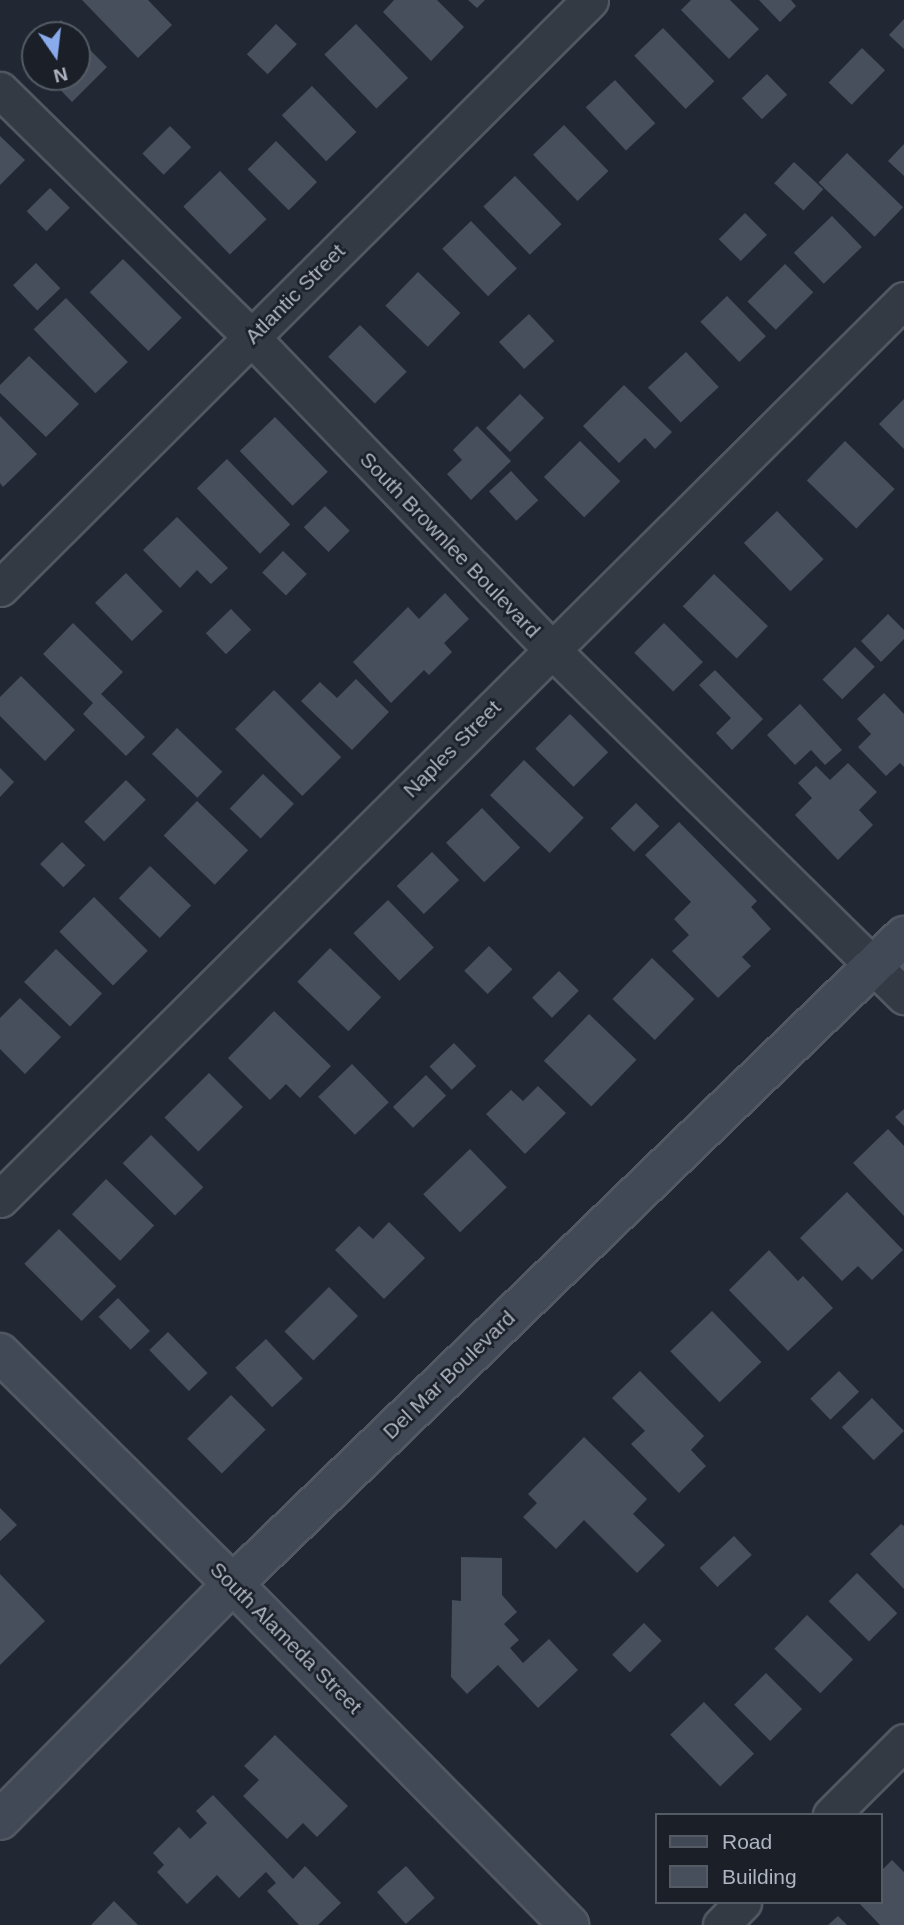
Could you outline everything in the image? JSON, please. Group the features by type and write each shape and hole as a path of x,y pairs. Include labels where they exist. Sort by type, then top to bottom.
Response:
{"street":[{"name":"Atlantic Street","path":"0,588 590,0"},
{"name":"South Brownlee Boulevard","path":"0,90 251,337 552,650 904,996"},
{"name":"Naples Street","path":"0,1199 904,300"},
{"name":"Del Mar Boulevard","path":"0,1820 233,1584 904,936"},
{"name":"South Alameda Street","path":"0,1353 233,1584 569,1925"},
{"path":"833,1813 904,1742"},
{"path":"721,1925 741,1904"}],"building":[{"path":"82,0 148,0 172,25 138,58"},
{"path":"394,0 437,0 464,27 431,61 383,12"},
{"path":"468,0 485,0 477,8"},
{"path":"691,0 730,0 759,29 729,59 681,10"},
{"path":"759,0 791,0 796,6 780,22"},
{"path":"904,19 904,49 889,35"},
{"path":"276,24 297,44 268,74 247,54"},
{"path":"356,24 408,78 376,109 324,55"},
{"path":"663,28 714,81 686,109 634,56"},
{"path":"862,48 885,70 852,105 829,83"},
{"path":"91,51 107,67 91,83"},
{"path":"767,74 787,95 762,119 742,98"},
{"path":"615,80 655,123 626,150 586,107"},
{"path":"312,86 356,132 326,161 282,115"},
{"path":"61,91 83,91 72,102"},
{"path":"564,125 608,171 578,201 533,155"},
{"path":"170,126 191,147 164,175 142,154"},
{"path":"0,136 25,160 0,185"},
{"path":"276,141 317,182 289,210 248,169"},
{"path":"904,144 904,176 888,161"},
{"path":"847,153 903,207 875,237 819,182"},
{"path":"794,162 823,189 803,210 774,183"},
{"path":"220,171 267,219 230,255 183,206"},
{"path":"515,176 562,224 530,255 483,207"},
{"path":"50,188 70,208 46,231 27,211"},
{"path":"745,213 767,235 741,261 719,239"},
{"path":"832,216 862,247 824,284 794,253"},
{"path":"471,221 517,268 488,296 442,249"},
{"path":"123,259 182,318 148,351 90,292"},
{"path":"36,263 60,288 37,310 13,285"},
{"path":"785,264 813,292 776,330 748,301"},
{"path":"418,272 460,313 428,347 385,306"},
{"path":"727,296 766,336 739,362 700,322"},
{"path":"66,298 128,362 95,393 34,329"},
{"path":"529,314 554,341 524,369 499,342"},
{"path":"360,325 407,372 375,403 328,357"},
{"path":"686,352 719,387 681,423 648,387"},
{"path":"29,356 79,404 46,437 0,393 0,385"},
{"path":"624,385 672,432 655,449 645,438 619,463 583,426"},
{"path":"520,394 544,418 510,452 486,428"},
{"path":"904,399 904,449 879,424"},
{"path":"0,416 37,454 3,487 0,483"},
{"path":"275,417 328,472 293,506 240,451"},
{"path":"477,426 511,461 471,500 447,474 462,460 453,450"},
{"path":"580,441 620,481 584,517 544,477"},
{"path":"845,441 895,489 856,528 807,481"},
{"path":"227,459 290,524 260,554 197,488"},
{"path":"511,471 538,500 516,521 489,491"},
{"path":"325,506 350,531 329,552 304,527"},
{"path":"777,511 824,559 790,591 744,543"},
{"path":"177,517 228,568 211,584 197,570 180,588 143,550"},
{"path":"283,551 307,574 286,596 262,573"},
{"path":"126,573 163,611 132,641 95,603"},
{"path":"714,574 768,626 737,658 683,606"},
{"path":"445,593 469,619 444,643 452,652 429,675 424,670 391,703 353,662 408,607 419,619"},
{"path":"231,609 251,630 226,654 206,633"},
{"path":"888,614 904,630 904,639 881,662 861,641"},
{"path":"73,623 123,672 101,694 145,737 126,756 83,714 93,703 43,654"},
{"path":"664,623 703,662 673,692 634,653"},
{"path":"855,647 875,667 842,699 822,680"},
{"path":"715,670 763,719 732,750 716,733 731,718 699,685"},
{"path":"21,676 75,730 45,761 0,716 0,697"},
{"path":"356,679 389,712 352,750 301,701 320,682 337,698"},
{"path":"274,690 341,757 302,796 235,729"},
{"path":"884,693 904,714 904,767 900,763 886,776 858,747 871,734 857,719"},
{"path":"800,704 842,750 825,765 811,750 795,765 767,735"},
{"path":"570,714 608,752 574,787 535,749"},
{"path":"177,728 222,772 197,798 152,754"},
{"path":"524,760 584,818 550,853 490,795"},
{"path":"848,763 877,792 859,810 873,825 838,860 795,815 812,798 798,783 816,766 830,780"},
{"path":"0,768 14,782 0,797"},
{"path":"263,774 294,804 261,838 230,809"},
{"path":"126,780 146,800 104,842 84,822"},
{"path":"197,801 248,850 215,885 164,836"},
{"path":"636,803 659,826 634,852 611,828"},
{"path":"482,808 520,848 484,882 446,843"},
{"path":"679,822 757,901 751,907 771,929 742,957 751,966 718,998 672,951 689,935 674,919 691,902 645,855"},
{"path":"62,842 85,865 63,887 40,864"},
{"path":"432,852 459,880 424,914 397,886"},
{"path":"150,866 191,906 160,938 119,898"},
{"path":"94,897 148,951 113,985 59,932"},
{"path":"388,900 434,947 399,981 353,933"},
{"path":"489,946 512,969 488,994 464,971"},
{"path":"330,948 381,997 348,1031 297,982"},
{"path":"56,949 102,993 70,1027 24,982"},
{"path":"652,958 694,999 655,1040 612,999"},
{"path":"559,971 579,991 552,1018 532,998"},
{"path":"20,998 61,1037 25,1074 0,1049 0,1018"},
{"path":"274,1011 331,1066 300,1098 286,1084 270,1100 228,1058"},
{"path":"589,1014 636,1060 591,1107 544,1061"},
{"path":"454,1043 476,1066 452,1090 430,1067"},
{"path":"352,1064 389,1102 355,1135 318,1097"},
{"path":"209,1073 243,1107 198,1151 164,1118"},
{"path":"426,1075 446,1096 413,1128 393,1107"},
{"path":"538,1086 566,1113 525,1154 486,1114 511,1090 523,1101"},
{"path":"904,1109 904,1126 895,1117"},
{"path":"888,1129 904,1146 904,1216 853,1163"},
{"path":"151,1135 203,1187 175,1216 123,1163"},
{"path":"470,1149 507,1187 460,1232 423,1194"},
{"path":"106,1179 154,1226 120,1261 72,1214"},
{"path":"847,1192 903,1250 872,1280 858,1266 842,1281 800,1238"},
{"path":"389,1222 425,1258 384,1299 335,1250 359,1226 373,1239"},
{"path":"59,1229 116,1286 82,1321 24,1264"},
{"path":"769,1250 798,1281 803,1276 833,1308 788,1351 729,1290"},
{"path":"329,1287 358,1316 313,1361 284,1332"},
{"path":"118,1298 150,1331 131,1350 99,1317"},
{"path":"712,1311 761,1362 720,1402 670,1351"},
{"path":"168,1332 208,1373 189,1391 149,1350"},
{"path":"266,1339 303,1378 272,1407 235,1368"},
{"path":"640,1371 704,1436 691,1450 706,1466 679,1493 631,1444 645,1431 612,1398"},
{"path":"839,1371 859,1392 830,1420 810,1399"},
{"path":"231,1395 266,1430 222,1473 187,1439"},
{"path":"872,1398 904,1431 874,1460 842,1427"},
{"path":"584,1437 647,1499 633,1514 665,1545 637,1573 584,1520 556,1549 523,1517 537,1503 528,1494"},
{"path":"0,1508 17,1525 0,1541"},
{"path":"901,1524 904,1526 904,1589 870,1554"},
{"path":"734,1536 752,1555 717,1587 700,1568"},
{"path":"461,1557 502,1558 502,1595 517,1612 504,1624 519,1640 510,1648 523,1663 549,1639 578,1670 538,1708 498,1665 467,1694 451,1677 452,1600 461,1601"},
{"path":"857,1573 897,1613 869,1642 829,1601"},
{"path":"0,1574 45,1621 0,1665"},
{"path":"807,1615 853,1659 820,1693 774,1649"},
{"path":"644,1623 662,1641 630,1672 612,1655"},
{"path":"766,1673 802,1709 770,1741 734,1705"},
{"path":"704,1702 754,1754 720,1786 670,1735"},
{"path":"275,1735 348,1806 317,1837 303,1823 287,1839 243,1796 259,1780 244,1766"},
{"path":"213,1795 293,1879 305,1866 341,1903 318,1925 299,1925 267,1891 276,1883 266,1872 239,1898 217,1875 187,1904 157,1872 164,1865 153,1853 179,1827 190,1839 207,1823 196,1811"},
{"path":"892,1860 904,1872 904,1925 880,1925 860,1904 883,1904 883,1869"},
{"path":"406,1866 435,1898 406,1924 377,1892"},
{"path":"114,1901 138,1925 91,1925"},
{"path":"838,1916 847,1925 828,1925"}]}
